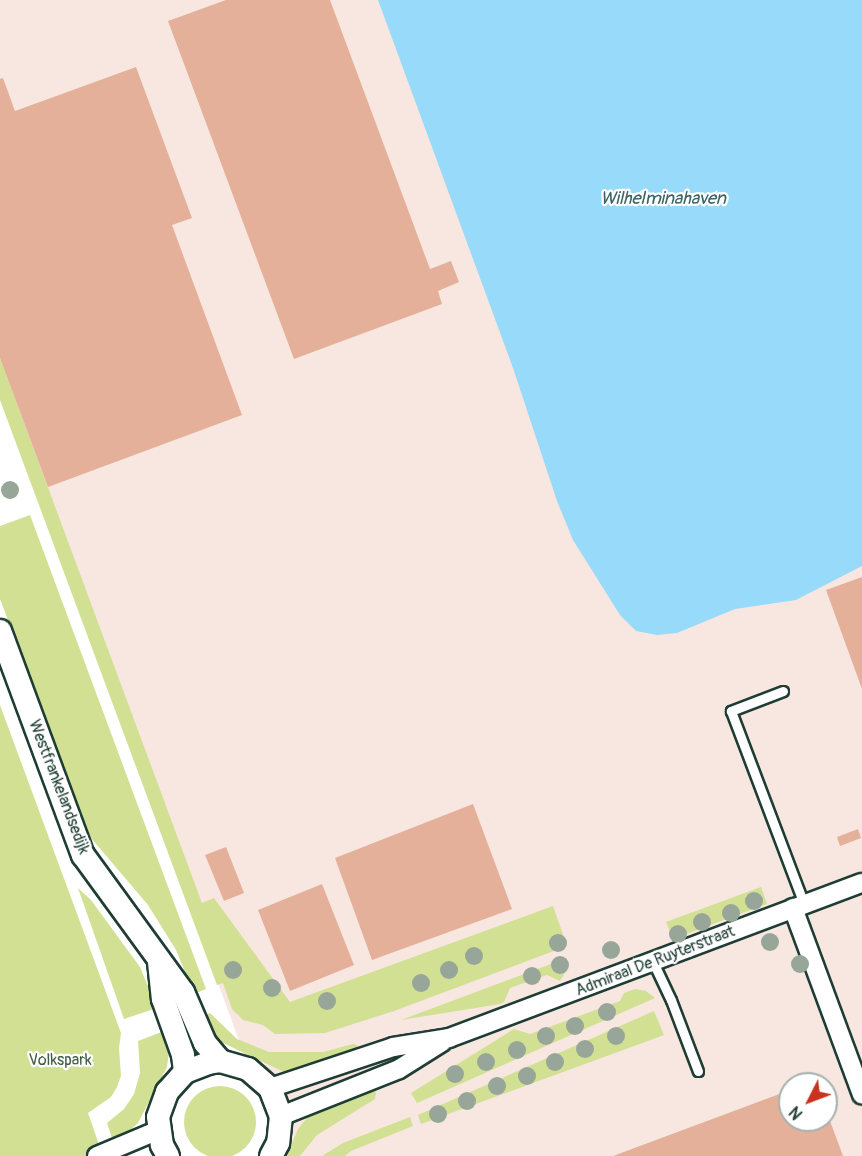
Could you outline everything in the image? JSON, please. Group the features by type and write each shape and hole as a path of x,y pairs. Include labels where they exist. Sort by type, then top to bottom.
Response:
{"street":[{"name":"Westfrankelandsedijk","path":"0,631 83,855 183,992 205,1043 220,1062"},
{"name":"Admiraal De Ruyterstraat","path":"270,1088 393,1047 448,1038 862,883"},
{"path":"799,906 862,1093"},
{"path":"159,960 163,999 183,1055 185,1072"},
{"name":"Admiraal De Ruyterstraat","path":"280,1116 399,1069 448,1038"},
{"path":"168,1156 159,1130 158,1117 164,1098 175,1081 185,1072 202,1065 220,1062 248,1069 270,1088 280,1116 278,1143 271,1156"},
{"path":"97,1156 159,1130"}],"lane":[{"path":"783,691 731,711 799,906"},
{"path":"653,962 671,1000 698,1071"}],"shaded area":[{"path":"0,0 383,0 862,554 862,1156 281,1156 0,384"}],"green space":[{"path":"0,358 202,903 214,898 290,1002 553,906 567,946 394,1011 325,1033 275,1034 263,1025 243,1020 232,1009 223,983 217,985 0,400"},
{"path":"30,515 206,989 194,994 176,950 148,905 91,838 0,599 0,526"},
{"name":"Volkspark","path":"0,705 121,1033 119,1048 121,1076 117,1087 111,1097 88,1113 103,1156 0,1156"},
{"path":"761,887 767,904 673,939 666,922"},
{"path":"78,888 91,900 140,967 157,1008 124,1019"},
{"path":"567,958 568,968 560,981 547,975 510,988 504,1002 500,1004 401,1020"},
{"path":"635,989 646,991 655,998 417,1103 411,1093 514,1029 530,1034 620,1001 624,993"},
{"path":"654,1011 664,1035 421,1124 418,1115"},
{"path":"210,1013 237,1039 269,1052 323,1052 353,1044 357,1045 359,1050 295,1073 284,1072 219,1041 212,1033 205,1016"},
{"path":"164,1031 170,1044 167,1067 138,1123 126,1134 113,1141 107,1123 124,1109 134,1094 140,1073 138,1041"},
{"path":"220,1086 240,1092 250,1102 256,1122 250,1142 240,1152 220,1158 200,1152 190,1142 184,1122 190,1102 200,1092"},
{"path":"373,1089 376,1092 375,1099 317,1135 300,1156 287,1156 298,1129 311,1113"},
{"path":"410,1117 413,1126 351,1151 345,1156 322,1156 343,1143"}],"water":[{"name":"Wilhelminahaven","path":"378,0 862,0 862,566 796,600 735,609 677,633 657,635 636,631 620,615 573,540 557,501 513,368"}],"building":[{"path":"226,0 330,0 430,269 451,261 459,282 438,291 442,304 294,359 168,21"},
{"path":"136,67 192,218 172,225 242,415 48,487 0,358 0,79 3,78 15,111"},
{"path":"862,577 862,689 826,590"},
{"path":"473,804 512,909 372,960 335,858"},
{"path":"858,829 861,838 840,846 837,837"},
{"path":"226,847 244,893 224,901 205,855"},
{"path":"322,884 354,965 290,991 258,910"},
{"path":"778,1094 778,1132 834,1132 843,1156 613,1156"}]}
